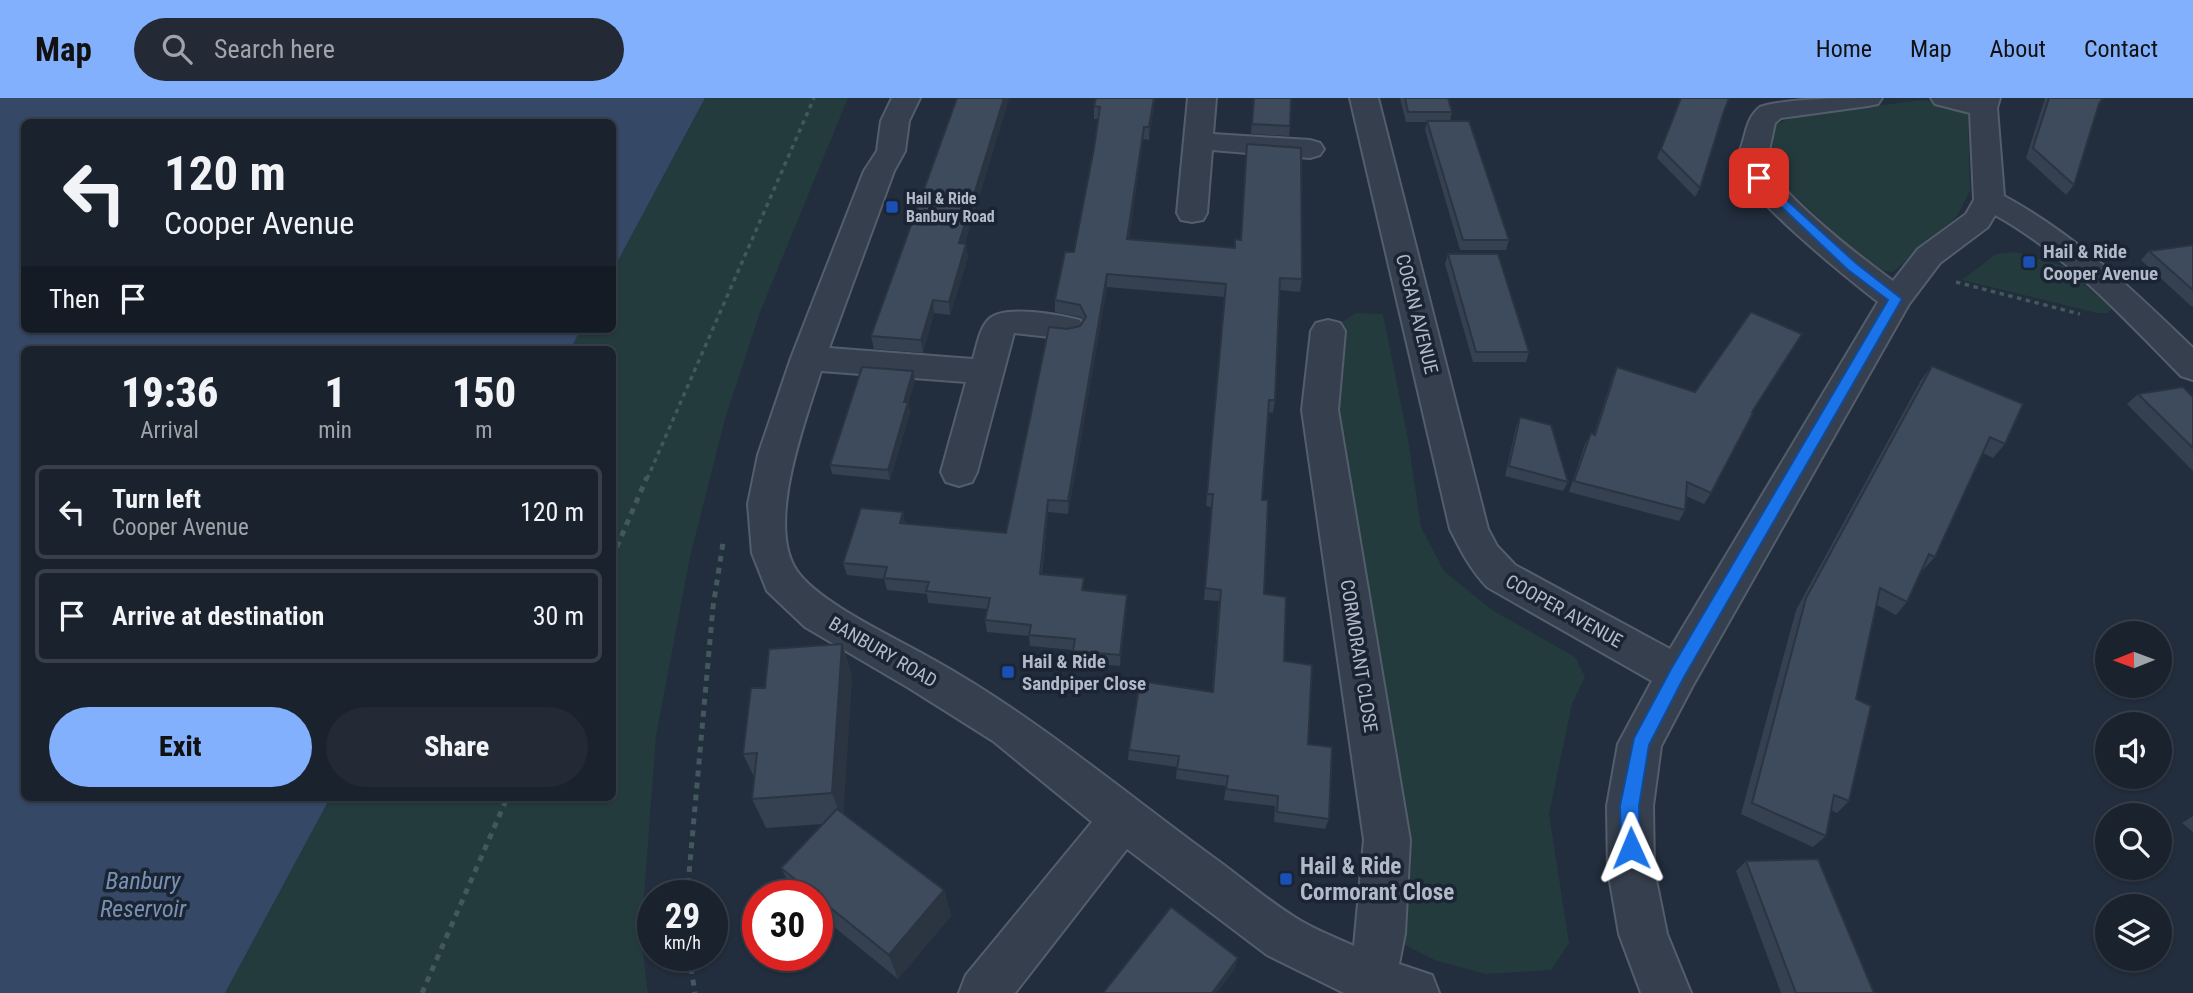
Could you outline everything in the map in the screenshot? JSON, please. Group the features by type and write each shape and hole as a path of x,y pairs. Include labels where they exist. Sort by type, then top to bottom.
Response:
{"street":[{"name":"BANBURY ROAD","path":"905,98 895,121 891,150 879,171 808,358 776,455 767,504 771,553 780,580 819,615 924,675 1007,728 1123,819 1284,938 1371,980 1414,993"},
{"path":"1192,213 1202,98"},
{"name":"COGAN AVENUE","path":"1364,98 1469,529"},
{"path":"1868,98 1784,108 1771,112 1762,121 1752,164 1768,189 1853,267 1906,285"},
{"path":"1666,993 1643,934 1631,870 1630,806 1640,744 1677,674 1906,285 1929,256 1977,220 1989,200 1984,103 1945,98"},
{"path":"1198,141 1310,149"},
{"path":"1989,200 2048,233 2149,324 2193,368"},
{"path":"959,472 998,330 1003,324 1012,322 1068,328"},
{"name":"CORMORANT CLOSE","path":"1328,331 1320,410 1387,840 1381,933 1371,980"},
{"path":"808,358 985,372"},
{"name":"COOPER AVENUE","path":"1469,529 1483,557 1501,576 1677,674"},
{"path":"984,993 1123,819"}],"path":[{"path":"616,549 814,98"},
{"path":"1906,285 2115,323 2149,324"},
{"path":"688,880 713,607"},
{"path":"422,993 506,801"},
{"path":"691,971 695,993"}],"green space":[{"path":"705,98 848,98 760,312 725,419 690,557 656,736 645,880 637,880 637,971 645,971 648,993 225,993 328,801 616,801 616,346 572,346 579,333 616,333 616,264"},
{"path":"1922,100 1939,102 1968,115 1970,191 1957,216 1893,272 1871,269 1771,173 1767,162 1775,125 1795,116"},
{"path":"2016,252 2064,266 2112,309 2108,313 2097,313 1962,280 1996,254"},
{"path":"1356,313 1383,314 1408,439 1421,527 1444,571 1492,610 1575,657 1585,677 1572,704 1549,814 1569,943 1551,970 1485,974 1435,960 1381,933 1328,331"}],"water":[{"name":"Banbury Reservoir","path":"0,98 705,98 616,264 616,119 21,119 21,333 579,333 572,346 21,346 21,801 328,801 225,993 0,993"}],"building":[{"path":"957,98 1004,98 959,243 966,244 949,302 933,300 921,340 871,336"},
{"path":"1096,98 1154,98 1149,127 1144,127 1127,239 1235,248 1235,239 1241,240 1247,144 1301,148 1302,279 1280,278 1275,400 1269,400 1262,500 1268,500 1264,594 1286,597 1284,661 1312,665 1308,744 1332,747 1329,819 1277,812 1278,796 1226,789 1228,776 1177,769 1179,756 1129,750 1140,681 1213,692 1221,590 1205,588 1213,494 1207,494 1226,284 1107,274 1068,501 1048,500 1040,574 1084,578 1082,590 1127,595 1120,655 1073,651 1075,639 1029,635 1031,625 985,620 990,598 926,591 929,582 884,578 887,567 843,563 861,508 903,512 900,523 1006,533 1049,327 1067,329 1080,326 1086,317 1080,305 1055,300 1065,252 1074,252 1100,107 1094,106"},
{"path":"1254,98 1291,98 1290,126 1252,124"},
{"path":"1405,98 1448,98 1452,112 1408,112"},
{"path":"1681,98 1729,98 1700,188 1661,149"},
{"path":"2049,98 2103,98 2074,185 2033,148"},
{"path":"1427,121 1469,121 1509,240 1463,240"},
{"path":"2193,245 2193,290 2149,251"},
{"path":"1448,254 1498,254 1529,352 1476,352"},
{"path":"1751,312 1802,334 1752,412 1711,493 1687,482 1685,510 1574,481 1591,433 1595,435 1617,367 1695,392"},
{"path":"1932,366 2023,404 2005,444 1990,437 1935,557 1929,554 1907,602 1880,588 1856,699 1871,706 1849,801 1834,795 1826,836 1752,803 1806,598"},
{"path":"862,367 913,371 904,402 908,402 888,470 830,465"},
{"path":"2183,387 2193,397 2193,448 2138,394"},
{"path":"1520,417 1551,425 1568,482 1509,466"},
{"path":"842,644 832,793 752,799 757,753 743,754 751,688 765,688 769,649"},
{"path":"837,809 944,890 889,955 833,910 833,880 796,880 781,868"},
{"path":"1818,859 1874,993 1796,993 1746,861"},
{"path":"1171,907 1238,958 1212,993 1103,993"}],"place":[{"name":"Hail & Ride Banbury Road","path":"892,207"},
{"name":"Hail & Ride Cooper Avenue","path":"2029,262"},
{"name":"Hail & Ride Sandpiper Close","path":"1008,672"},
{"name":"Hail & Ride Cormorant Close","path":"1286,879"}],"route":[{"path":"1631,848 1630,806 1640,744 1677,674 1896,299 1853,267 1759,178"}]}
